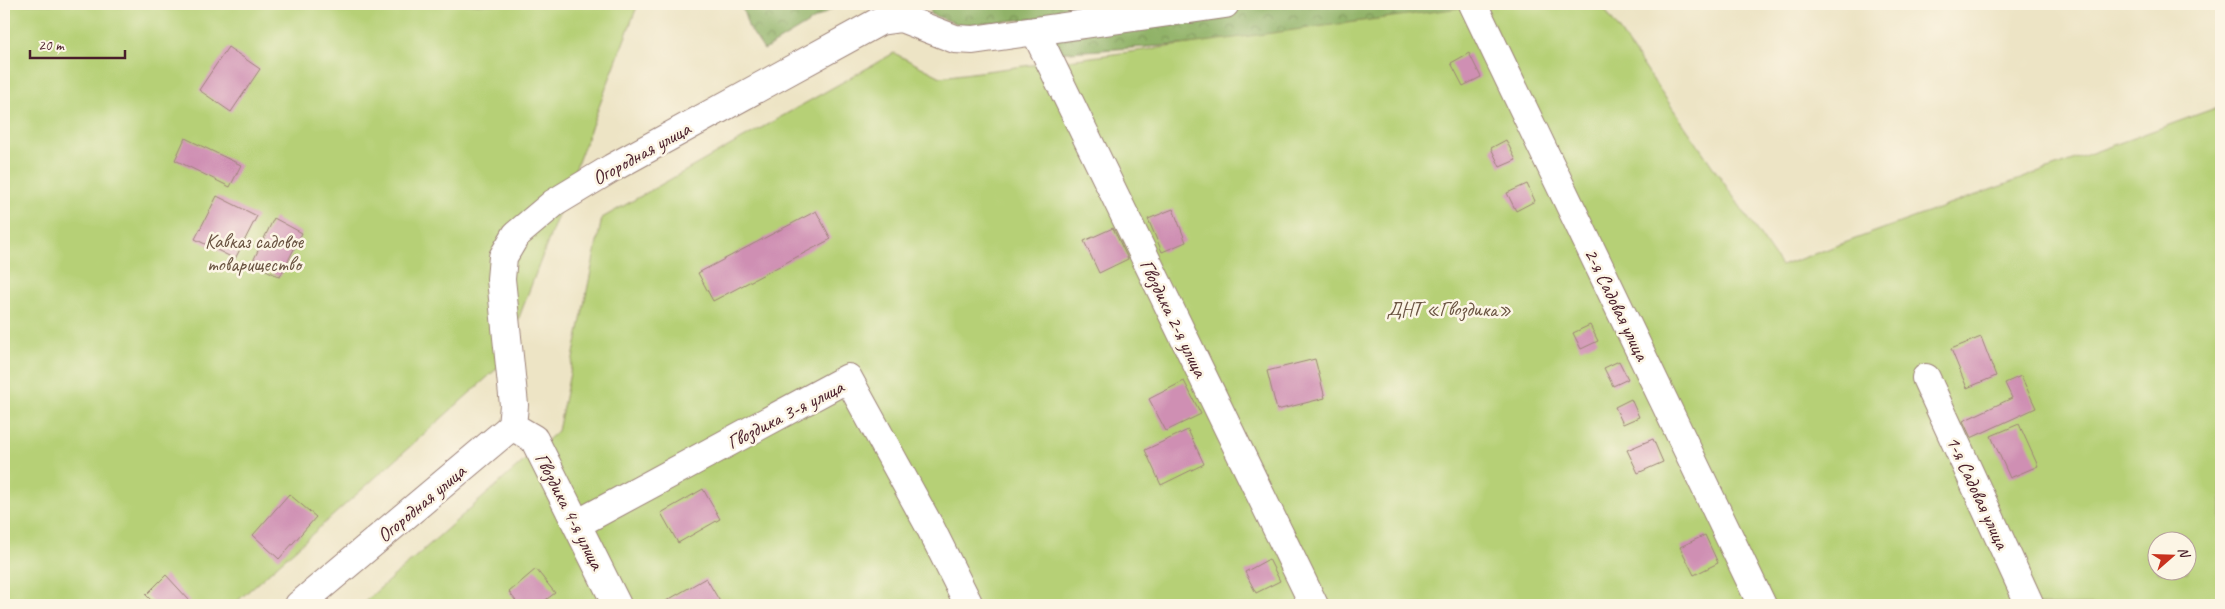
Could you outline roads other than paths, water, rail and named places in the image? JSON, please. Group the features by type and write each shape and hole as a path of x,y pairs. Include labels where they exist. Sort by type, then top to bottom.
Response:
{"street":[{"name":"Огородная улица","path":"299,605 512,426 514,405 501,279 503,257 516,234 534,218 612,168 880,21 901,18 955,39 973,40 1225,4"},
{"name":"2-я Садовая улица","path":"1473,4 1762,605"},
{"name":"Гвоздика 2-я улица","path":"1035,31 1314,605"},
{"name":"Гвоздика 3-я улица","path":"577,524 848,378 931,529 969,605"},
{"name":"1-я Садовая улица","path":"1926,378 2030,605"},
{"name":"Гвоздика 4-я улица","path":"512,426 534,439 617,605"}],"park label":[{"name":"Кавказ садовое товарищество","path":"254,252"},
{"name":"ДНТ «Гвоздика»","path":"1449,309"}]}
